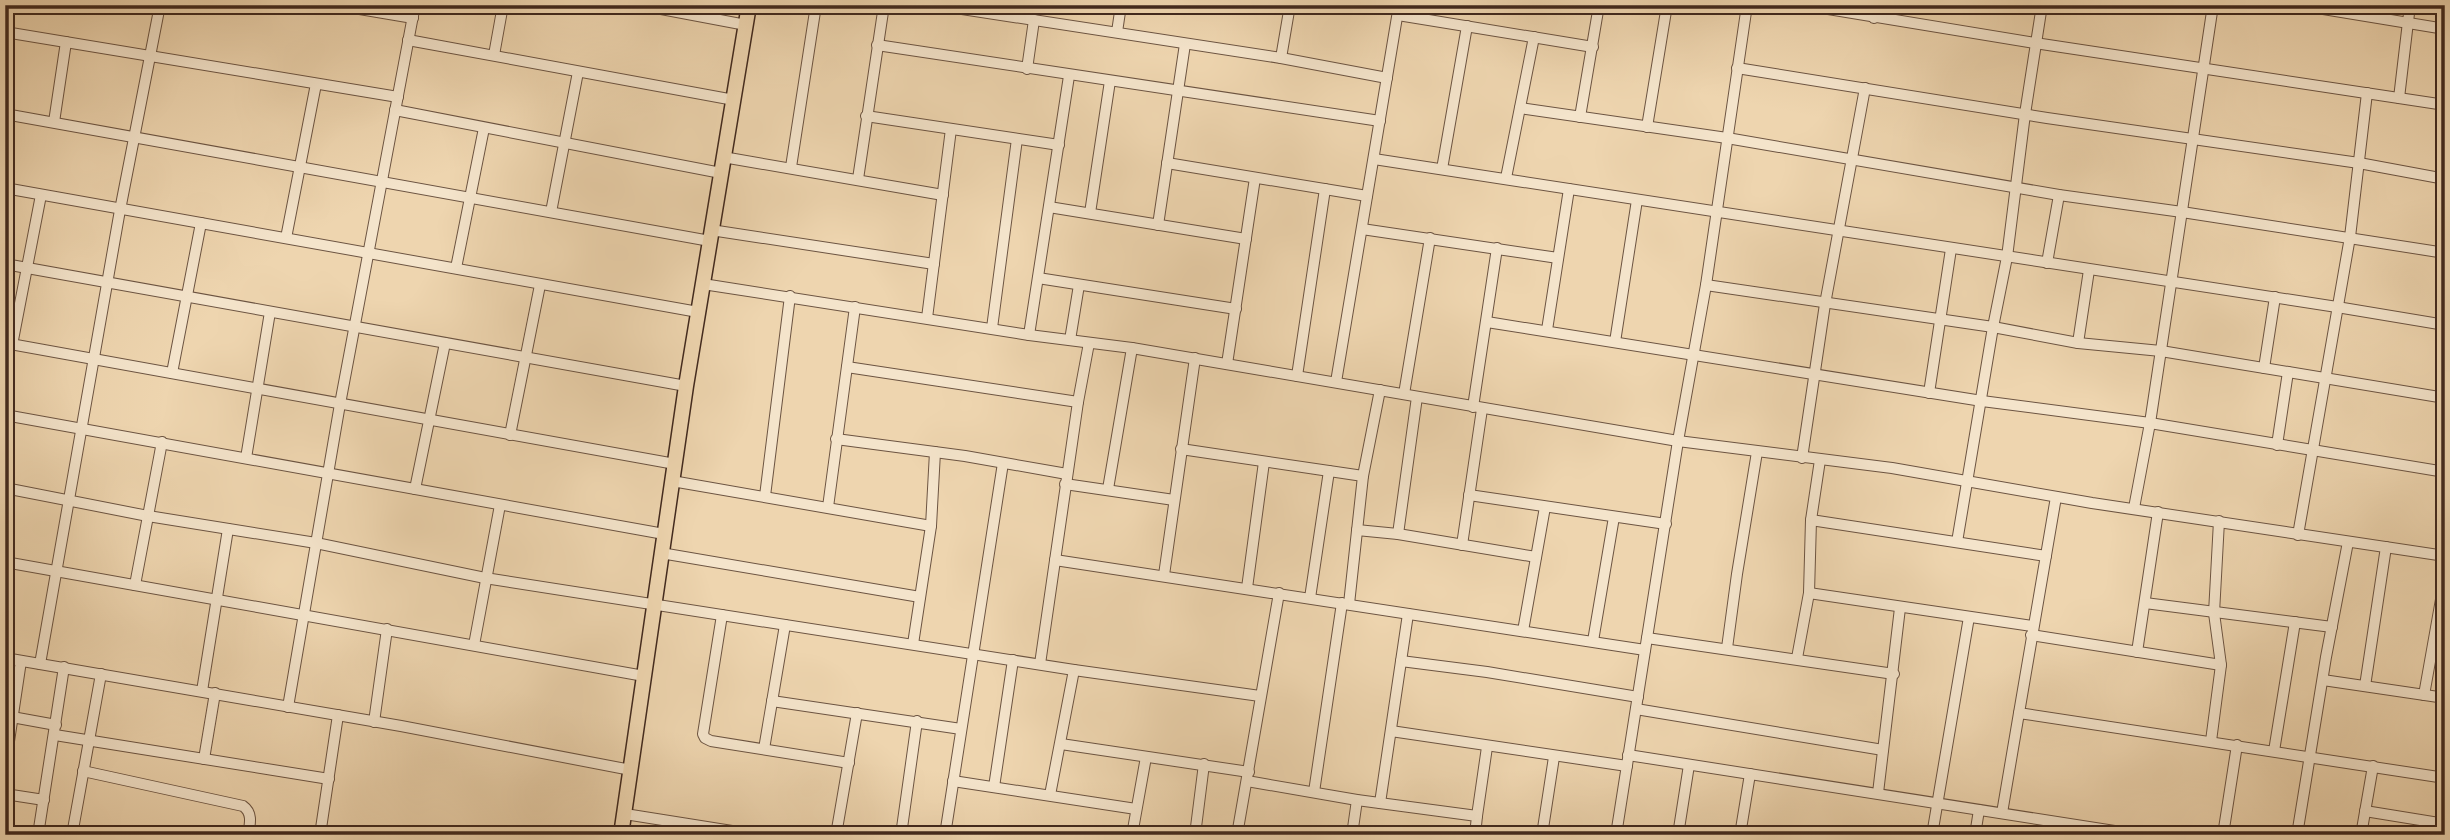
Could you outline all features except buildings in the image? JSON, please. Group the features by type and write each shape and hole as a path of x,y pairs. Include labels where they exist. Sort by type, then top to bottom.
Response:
{"highway":[{"path":"621,835 686,386 749,5"}],"street":[{"path":"40,664 93,358 160,5"},
{"path":"336,5 413,18"},
{"path":"288,707 340,404 415,5"},
{"path":"494,55 503,5"},
{"path":"640,5 746,25"},
{"path":"791,167 816,5"},
{"path":"858,179 884,5"},
{"path":"936,5 1281,58 1387,78"},
{"path":"1117,32 1121,5"},
{"path":"1281,58 1290,5"},
{"path":"1580,117 1599,5"},
{"path":"1647,127 1667,5"},
{"path":"1616,835 1678,441 1706,285 1747,5"},
{"path":"1804,5 2445,105"},
{"path":"1874,18 1877,5"},
{"path":"1957,542 2018,188 2025,114 2042,5"},
{"path":"2134,508 2150,424 2213,5"},
{"path":"2299,5 2445,29"},
{"path":"2399,98 2410,5"},
{"path":"1336,382 1398,10 1467,26 1593,47"},
{"path":"1027,69 1034,20"},
{"path":"1442,169 1467,26"},
{"path":"5,32 398,97"},
{"path":"1506,178 1534,37"},
{"path":"408,40 734,100"},
{"path":"54,121 66,42"},
{"path":"1157,225 1185,44"},
{"path":"877,45 1380,121"},
{"path":"1737,68 2359,163 2445,179"},
{"path":"551,212 578,72"},
{"path":"1029,335 1069,76"},
{"path":"1090,213 1110,81"},
{"path":"286,238 316,84"},
{"path":"1802,458 1825,304 1865,88"},
{"path":"2298,534 2350,237 2367,93"},
{"path":"1520,108 1727,138 2059,195 2445,253"},
{"path":"395,110 721,173"},
{"path":"5,114 551,212 934,264"},
{"path":"866,116 1059,145"},
{"path":"456,268 484,128"},
{"path":"927,318 951,129"},
{"path":"992,328 1017,139"},
{"path":"723,157 943,195"},
{"path":"1374,159 2445,325"},
{"path":"1167,163 1367,196"},
{"path":"1227,364 1255,177"},
{"path":"5,188 698,312"},
{"path":"1297,376 1325,189"},
{"path":"1547,331 1569,189"},
{"path":"41,195 9,344 675,464"},
{"path":"2047,263 2059,195"},
{"path":"1615,342 1637,200"},
{"path":"1049,207 1246,239"},
{"path":"172,373 201,223"},
{"path":"1362,229 1558,258"},
{"path":"1404,394 1430,238"},
{"path":"1462,545 1497,248"},
{"path":"1929,393 1951,248"},
{"path":"5,264 686,386"},
{"path":"2078,343 2089,270"},
{"path":"1038,278 1236,309"},
{"path":"703,284 1029,335 1132,348 1678,441 1968,480 2056,497 2445,556"},
{"path":"510,435 540,285"},
{"path":"1070,340 1079,285"},
{"path":"1706,285 1993,327 2078,343 2161,351 2445,398"},
{"path":"765,496 790,296"},
{"path":"2264,368 2274,297"},
{"path":"828,507 855,307"},
{"path":"246,458 271,312"},
{"path":"1487,322 1814,376 2150,424 2445,472"},
{"path":"1040,664 1077,402 1089,342"},
{"path":"415,489 445,343"},
{"path":"1108,489 1132,348"},
{"path":"1164,575 1195,359"},
{"path":"847,367 1077,402"},
{"path":"2277,445 2288,372"},
{"path":"1314,792 1357,530 1363,476 1380,390"},
{"path":"1398,534 1418,397"},
{"path":"5,415 664,534"},
{"path":"836,439 1003,463 1108,489 1174,500"},
{"path":"135,585 162,443"},
{"path":"1181,449 1363,476"},
{"path":"913,644 931,526 935,452"},
{"path":"1727,648 1757,452"},
{"path":"1797,658 1809,593 1811,520 1820,460"},
{"path":"1247,588 1264,461"},
{"path":"945,835 1003,463"},
{"path":"1310,598 1329,471"},
{"path":"673,481 931,526"},
{"path":"5,488 148,516 316,543 485,578 1074,670 1260,696"},
{"path":"1469,495 1666,524"},
{"path":"2003,813 2056,497"},
{"path":"474,645 500,505"},
{"path":"1523,631 1545,507"},
{"path":"2137,652 2158,512"},
{"path":"1593,641 1615,517"},
{"path":"1811,520 2046,556"},
{"path":"2211,741 2221,665 2214,613 2219,521"},
{"path":"202,691 228,529"},
{"path":"1357,530 1398,534 1536,557"},
{"path":"2297,835 2348,542"},
{"path":"2365,685 2386,547"},
{"path":"661,553 920,597"},
{"path":"1055,560 1645,650"},
{"path":"5,562 644,676"},
{"path":"2424,695 2445,577"},
{"path":"1237,835 1279,593"},
{"path":"1809,593 1969,617 2137,652 2221,665"},
{"path":"2145,603 2332,626"},
{"path":"1878,793 1900,608"},
{"path":"1380,803 1408,614"},
{"path":"722,615 705,738 849,763"},
{"path":"1932,835 1969,617"},
{"path":"2274,751 2295,622"},
{"path":"764,749 785,625"},
{"path":"374,722 387,629"},
{"path":"1647,638 1894,674"},
{"path":"2434,644 2445,646"},
{"path":"5,658 338,715 631,770"},
{"path":"994,787 1013,660"},
{"path":"5,768 21,661"},
{"path":"1401,661 1638,697"},
{"path":"38,835 64,667"},
{"path":"1050,795 1074,670"},
{"path":"72,835 101,674"},
{"path":"2323,680 2445,698"},
{"path":"204,759 215,694"},
{"path":"772,701 961,729"},
{"path":"1636,709 1883,750"},
{"path":"836,835 857,713"},
{"path":"2019,713 2445,778"},
{"path":"320,835 338,715"},
{"path":"12,717 89,738 328,779"},
{"path":"901,835 917,721"},
{"path":"1391,731 1627,766"},
{"path":"1060,744 1204,764 1314,792 1477,816"},
{"path":"2223,835 2237,746"},
{"path":"1475,835 1486,747"},
{"path":"1629,755 2140,835"},
{"path":"1132,835 1146,757"},
{"path":"1542,835 1554,757"},
{"path":"1195,835 1204,764"},
{"path":"1678,835 1689,765"},
{"path":"2361,835 2373,766"},
{"path":"83,771 243,806 250,819 248,835"},
{"path":"1740,835 1750,774"},
{"path":"953,781 1136,809"},
{"path":"5,794 44,800"},
{"path":"1352,835 1357,800"},
{"path":"1975,835 1979,810"},
{"path":"2365,811 2445,824"},
{"path":"625,814 757,835"}]}
